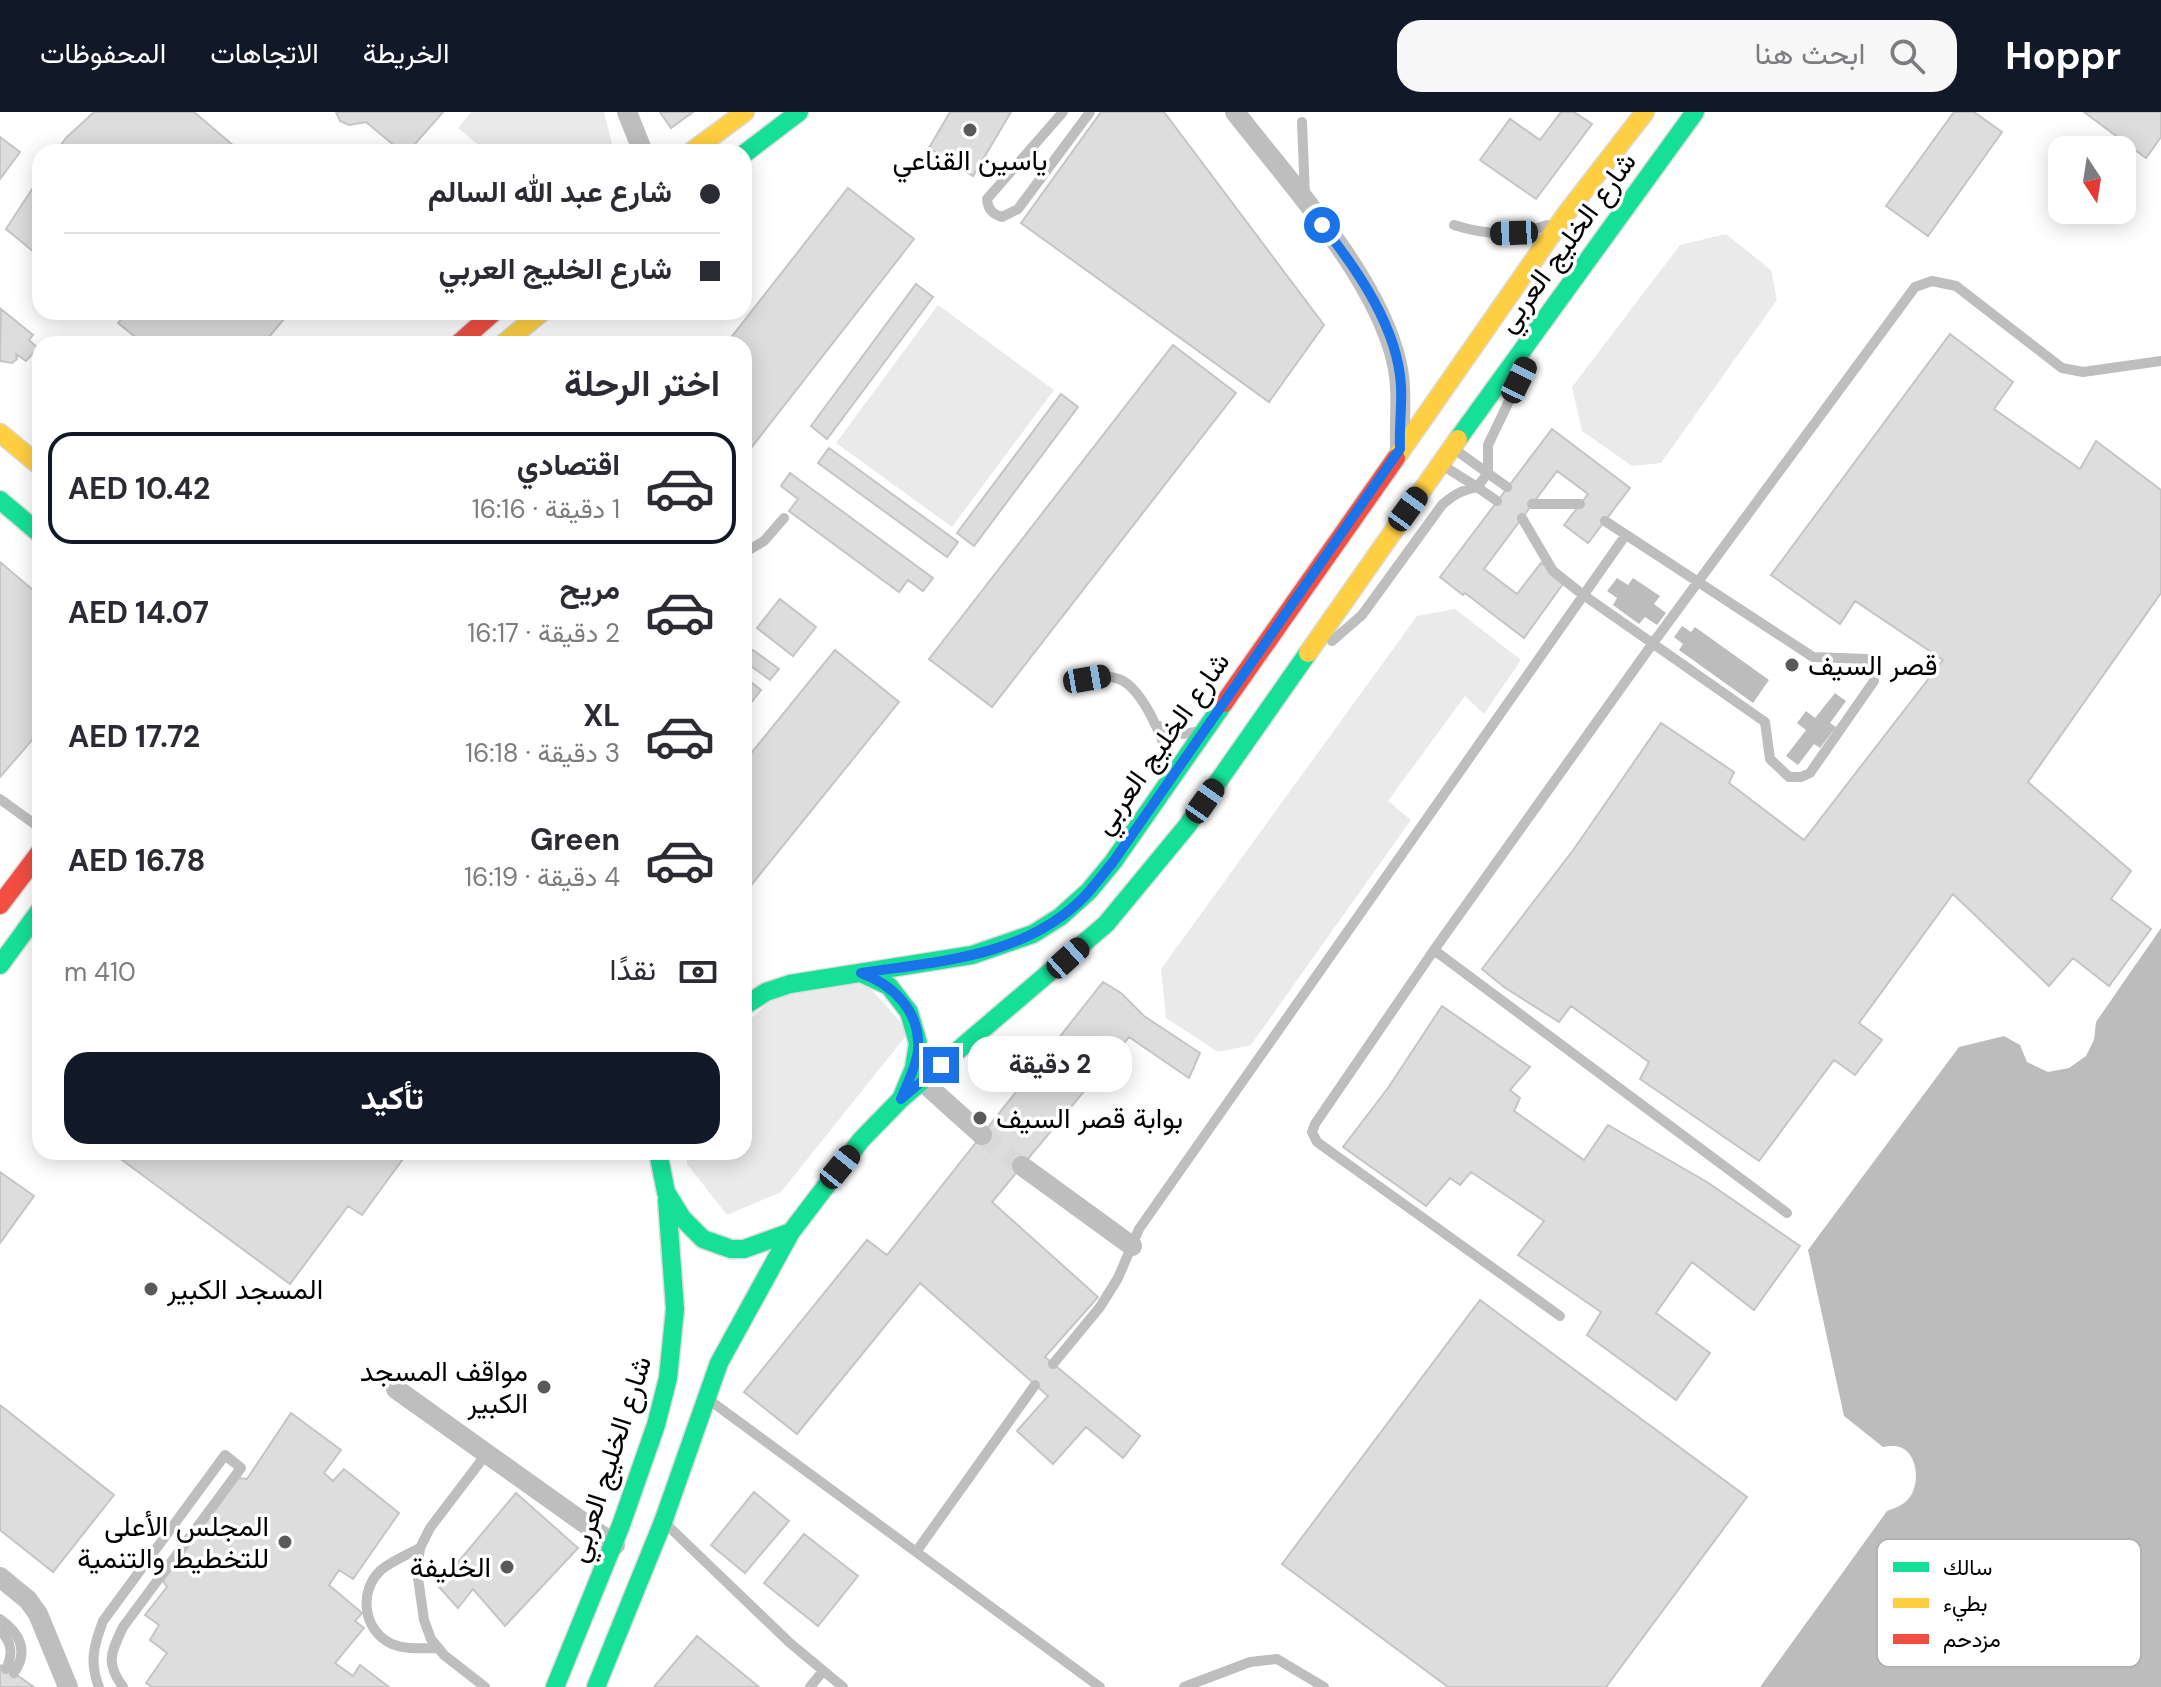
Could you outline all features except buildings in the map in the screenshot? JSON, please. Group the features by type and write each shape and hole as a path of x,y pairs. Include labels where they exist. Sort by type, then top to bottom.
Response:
{"main road":[{"path":"702,144 745,112"},
{"path":"752,148 799,112"},
{"name":"شارع الخليج العربي","path":"786,983 979,955 1038,931 1084,897 1113,862 1631,120 1645,112"},
{"name":"شارع الخليج العربي","path":"791,1232 861,1140 901,1099 1106,924 1187,826 1452,447 1694,115"},
{"path":"467,336 485,320"},
{"path":"515,336 533,320"},
{"path":"0,433 32,459"},
{"path":"0,500 32,527"},
{"path":"0,905 32,863"},
{"path":"0,965 32,921"},
{"path":"861,973 882,982 897,994 913,1021 918,1052 901,1099"},
{"path":"752,985 786,983"},
{"path":"752,1000 786,983"},
{"name":"شارع الخليج العربي","path":"555,1687 615,1545 662,1403 673,1349 675,1302 672,1237 660,1160"},
{"path":"666,1192 689,1226 714,1244 744,1249 791,1232"},
{"path":"596,1687 663,1522 719,1363 791,1232"}],"street":[{"path":"627,112 640,144"},
{"path":"1235,112 1354,269 1389,338 1401,385 1400,449"},
{"path":"922,1081 982,1135"},
{"path":"1022,1166 1132,1246"},
{"path":"396,1389 615,1545"},
{"path":"0,1577 19,1591 38,1614 68,1687"}],"lane":[{"path":"1063,112 987,199 988,207 994,214 1002,217 1018,209 1090,112"},
{"path":"1302,122 1305,202"},
{"path":"1454,225 1482,234 1514,233 1545,227 1566,214"},
{"path":"1560,1316 1317,1142 1312,1132 1315,1124 1434,950 1653,643 1915,287 1932,281 1956,286 2062,368 2083,372 2161,361"},
{"path":"1291,677 1362,615 1442,505 1463,490 1477,487 1488,473 1488,445 1557,302"},
{"path":"1452,447 1507,487"},
{"path":"1440,464 1497,501"},
{"path":"1532,504 1580,504"},
{"path":"752,548 764,541 784,518"},
{"path":"1522,518 1553,571 1765,722 1770,759 1789,777 1810,773 1874,681 1874,669 1866,659 1813,657 1698,585 1605,521"},
{"path":"1053,1364 1100,1307 1118,1278 1139,1229 1625,536"},
{"path":"1087,679 1105,676 1122,680 1135,691 1156,725 1169,758 1172,776"},
{"path":"1156,725 1182,734 1205,730"},
{"path":"0,799 32,822"},
{"path":"1434,950 1787,1213"},
{"path":"916,1552 1035,1385"},
{"path":"707,1398 1100,1687"},
{"path":"485,1687 436,1648 424,1620 417,1571 420,1548 430,1528 487,1453"},
{"path":"99,1687 94,1673 93,1650 103,1621 225,1455 241,1468 123,1627 111,1653 113,1672 123,1687"},
{"path":"663,1522 758,1614 843,1687"},
{"path":"420,1548 382,1569 374,1579 368,1590 368,1616 382,1638 393,1644 405,1648 436,1648"},
{"path":"0,1619 20,1639 22,1654 10,1671 11,1648 0,1631"},
{"path":"1184,1687 1250,1662 1277,1659 1324,1687"},
{"path":"810,1687 823,1671"}],"shaded area":[{"path":"471,112 604,112 612,144 477,144 458,128"},
{"path":"1726,234 1771,270 1777,300 1661,463 1632,466 1582,431 1572,387 1680,245"},
{"path":"938,305 1054,390 952,527 836,443"},
{"path":"1617,578 1628,585 1633,578 1660,596 1654,604 1666,613 1657,625 1645,617 1639,624 1613,605 1617,598 1607,591"},
{"path":"1455,609 1521,660 1484,714 1465,696 1388,801 1411,820 1251,1045 1218,1052 1166,1018 1161,969 1417,616"},
{"path":"1682,626 1691,632 1695,627 1769,680 1753,703 1679,650 1683,644 1674,637"},
{"path":"1835,693 1846,701 1830,723 1836,727 1820,748 1814,744 1798,765 1786,756 1806,730 1797,723 1806,711 1815,718"},
{"path":"2161,928 2161,1687 1760,1687 1887,1511 1909,1498 1916,1478 1914,1463 1907,1452 1897,1446 1883,1447 1844,1416 1808,1250 1959,1047 2004,1036 2020,1045 2027,1062 2048,1072 2069,1068 2086,1056 2094,1040 2096,1022"},
{"path":"859,975 909,1032 781,1192 727,1215 687,1160 752,1160 752,1018 786,986"}],"tunnel":[{"path":"982,1135 1022,1166"}],"traffic: fast":[{"path":"752,148 799,112"},
{"path":"1458,439 1695,112"},
{"path":"0,500 32,527"},
{"path":"901,1099 1106,924 1187,826 1308,653"},
{"path":"752,1001 766,992 790,984 972,955 1033,934 1060,917 1089,891 1113,862 1224,703"},
{"path":"0,965 32,921"},
{"path":"660,1160 666,1192 682,1218 703,1239 731,1249 744,1249 791,1232 861,1140 901,1099 914,1068 918,1043 909,1012 889,986 861,973"},
{"path":"555,1687 621,1525 656,1425 668,1378 675,1309 667,1200"},
{"path":"596,1687 663,1522 719,1363 791,1232"}],"traffic: slow":[{"path":"702,144 745,112"},
{"path":"1396,458 1566,214 1645,112"},
{"path":"513,336 532,320"},
{"path":"0,433 32,459"},
{"path":"1308,653 1458,439"}],"traffic: jam":[{"path":"467,336 485,320"},
{"path":"1224,703 1396,458"},
{"path":"0,905 32,863"}],"place":[{"name":"ياسين القناعي","path":"970,130"},
{"name":"قصر السيف","path":"1792,665"},
{"name":"بوابة قصر السيف","path":"980,1118"},
{"name":"المسجد الكبير","path":"151,1289"},
{"name":"مواقف المسجد الكبير","path":"544,1387"},
{"name":"المجلس الأعلى للتخطيط والتنمية","path":"285,1542"},
{"name":"الخليفة","path":"507,1567"}],"route":[{"path":"941,1065 901,1099 918,1052 913,1021 889,986 861,973 979,955 1006,946 1038,931 1084,897 1113,862 1400,449 1401,385 1389,338 1368,292 1322,225"}]}
